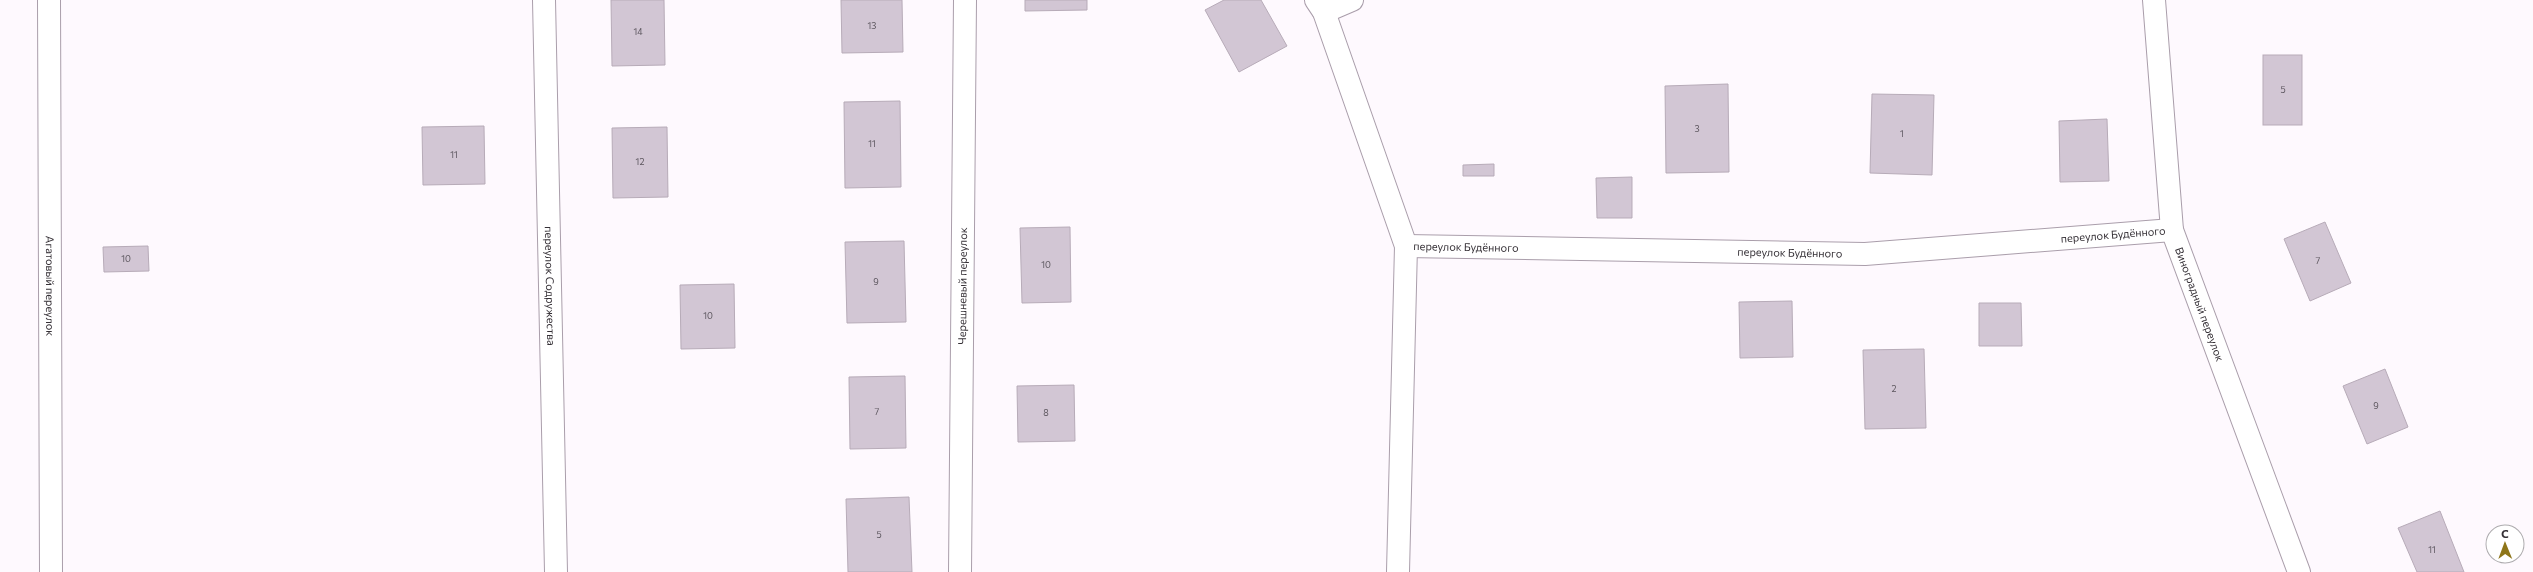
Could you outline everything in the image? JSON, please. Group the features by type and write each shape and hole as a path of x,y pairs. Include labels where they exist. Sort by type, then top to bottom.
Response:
{"street":[{"name":"Агатовый переулок","path":"49,0 51,572"},
{"name":"переулок Содружества","path":"544,0 556,572"},
{"name":"Черешневый переулок","path":"960,572 965,0"},
{"path":"1352,0 1320,6 1406,246 1398,572"},
{"name":"Виноградный переулок","path":"2154,0 2172,230 2299,572"},
{"name":"переулок Будённого","path":"1406,246 1865,254 2172,230"}],"building":[{"path":"611,0 664,0 665,65 612,66"},
{"path":"841,0 902,0 903,52 842,53"},
{"path":"1025,0 1087,0 1087,10 1025,11"},
{"path":"1224,0 1261,0 1287,46 1239,72 1205,10"},
{"path":"2263,55 2302,55 2302,125 2263,125"},
{"path":"1728,84 1729,172 1666,173 1665,86"},
{"path":"1872,94 1934,95 1932,175 1870,173"},
{"path":"900,101 901,187 845,188 844,102"},
{"path":"2107,119 2109,181 2060,182 2059,121"},
{"path":"484,126 485,184 423,185 422,127"},
{"path":"667,127 668,197 613,198 612,128"},
{"path":"1494,164 1494,176 1463,176 1463,165"},
{"path":"1632,177 1632,218 1597,218 1596,178"},
{"path":"2325,222 2351,283 2310,301 2284,239"},
{"path":"1070,227 1071,302 1022,303 1020,228"},
{"path":"904,241 906,322 847,323 845,242"},
{"path":"148,246 149,271 104,272 103,247"},
{"path":"734,284 735,348 681,349 680,285"},
{"path":"1792,301 1793,357 1740,358 1739,302"},
{"path":"1979,303 2021,303 2022,346 1979,346"},
{"path":"1924,349 1926,428 1865,429 1863,350"},
{"path":"2385,369 2408,427 2367,444 2343,386"},
{"path":"905,376 906,448 850,449 849,377"},
{"path":"1074,385 1075,441 1018,442 1017,386"},
{"path":"909,497 912,572 848,572 846,499"},
{"path":"2440,511 2464,572 2417,572 2398,528"}]}
